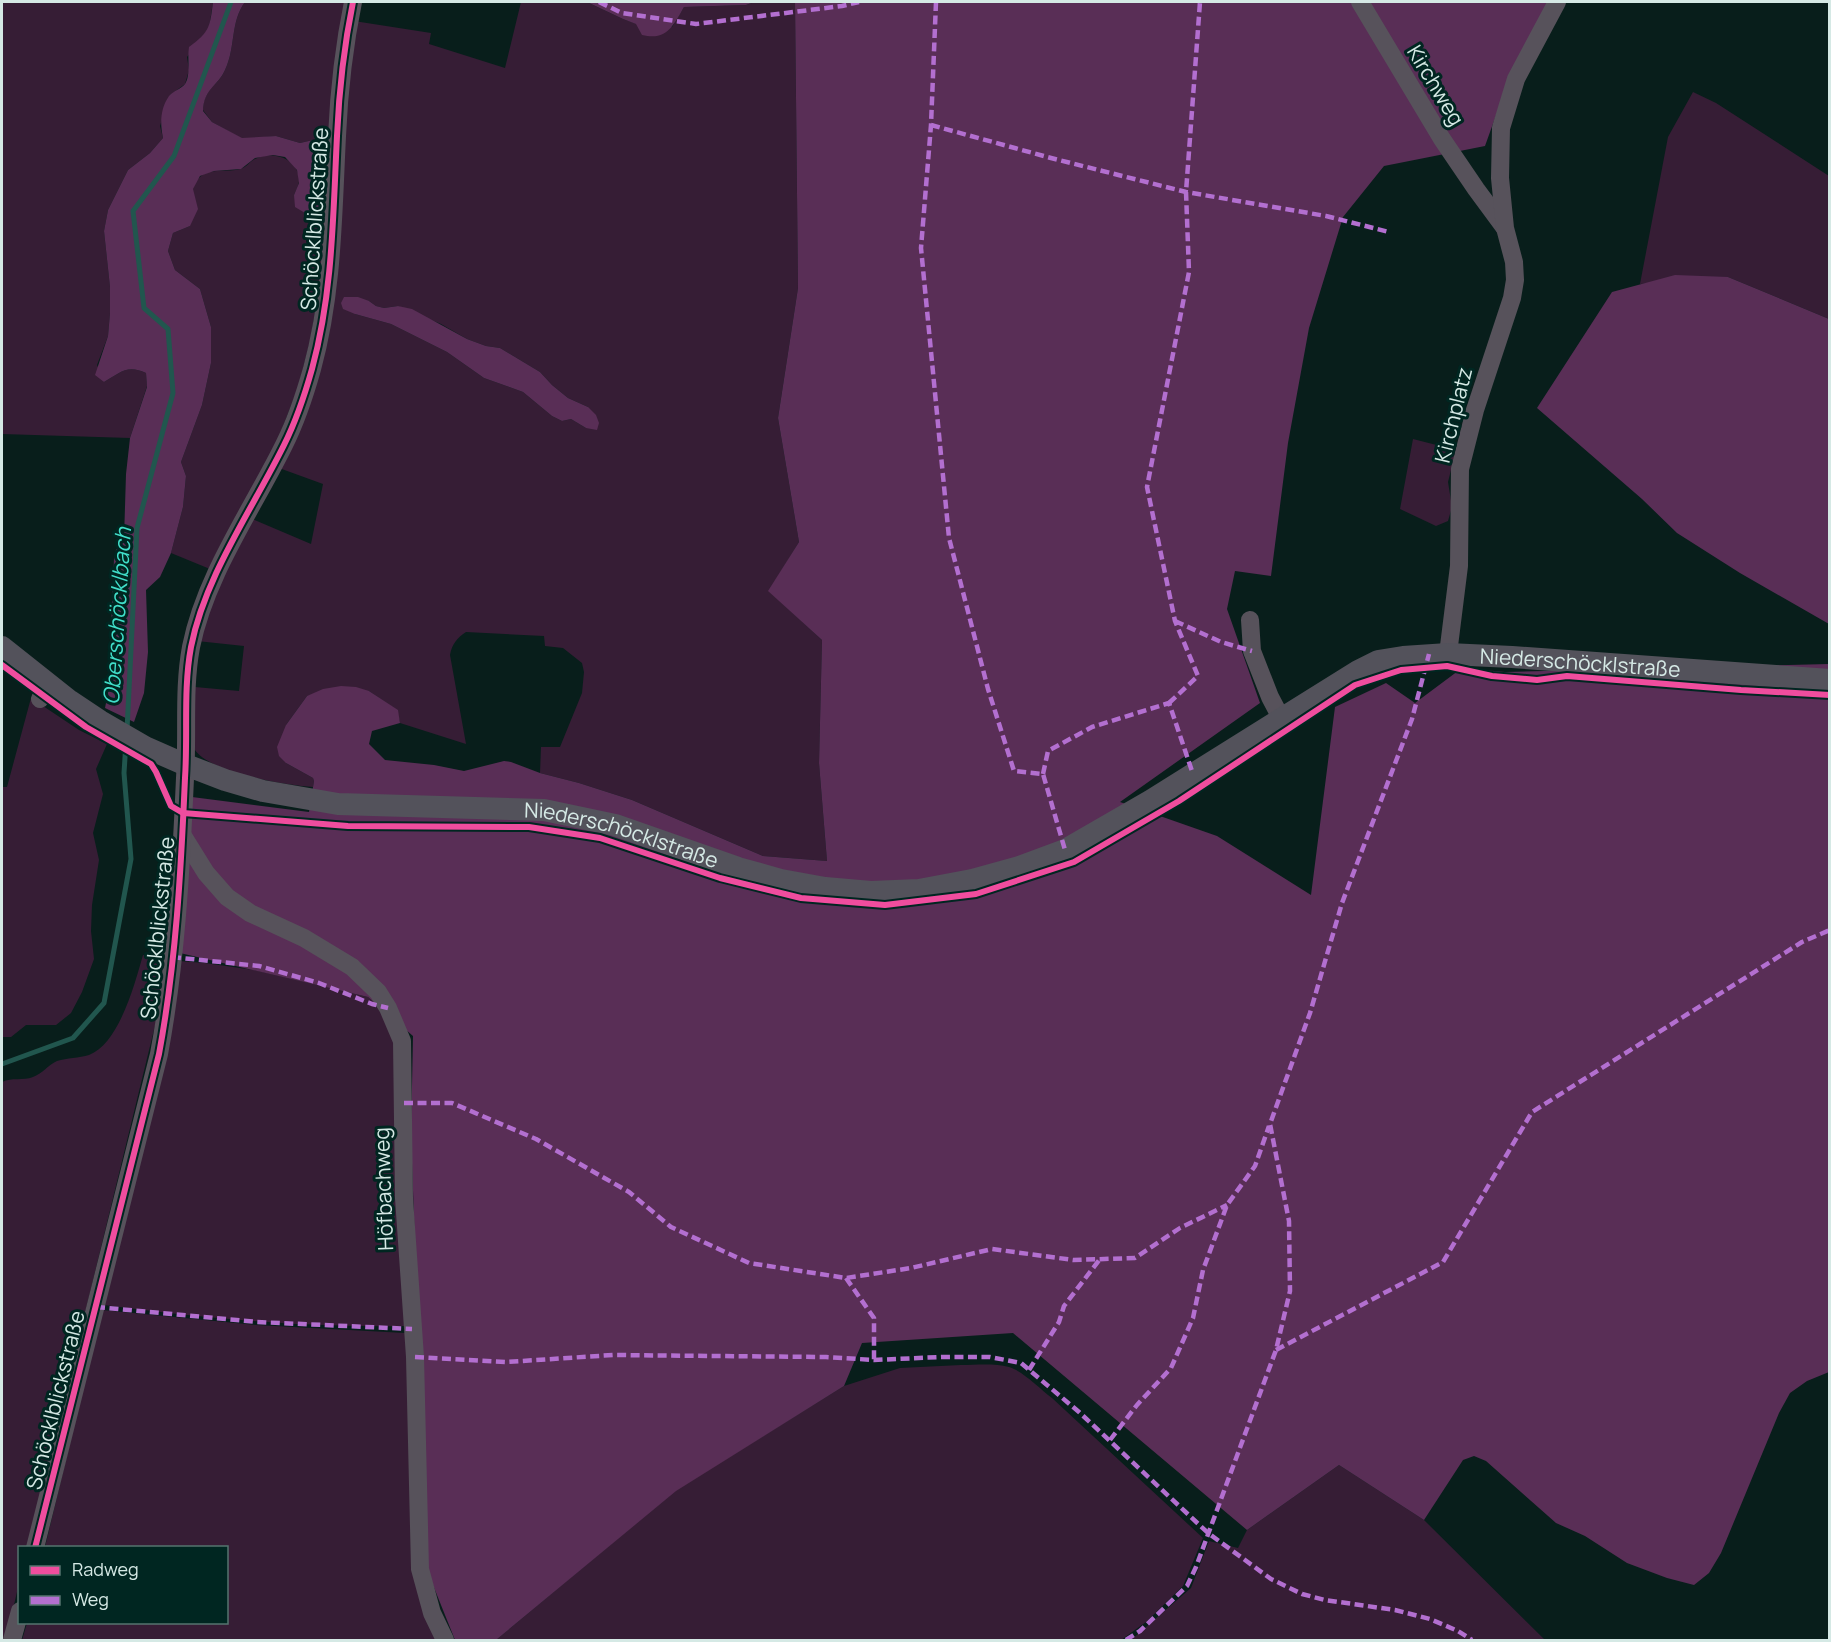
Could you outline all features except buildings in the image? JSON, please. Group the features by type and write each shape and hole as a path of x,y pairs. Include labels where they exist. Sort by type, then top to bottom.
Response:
{"main road":[{"name":"Niederschöcklstraße","path":"2,647 44,692 145,747 225,780 263,791 338,804 544,810 615,825 738,868 781,880 825,888 871,892 920,890 972,880 1019,867 1065,850 1150,801 1281,718 1378,661 1448,654 1830,680"}],"street":[{"name":"Schöcklblickstraße","path":"36,1546 159,1054 168,1007 183,836 187,686 191,647 204,604 218,573 286,442 306,391 319,342 331,266 340,89 353,2"},
{"name":"Kirchweg","path":"1360,2 1442,139 1505,228"},
{"path":"1505,228 1500,178 1501,128 1516,79 1557,2"},
{"path":"1476,189 1489,187 1500,178"},
{"name":"Kirchplatz","path":"1448,654 1460,566 1460,469 1475,410 1512,298 1515,280 1514,262 1505,228"},
{"path":"1250,620 1252,651 1281,718"},
{"name":"Höfbachweg","path":"183,836 206,873 227,897 250,913 304,938 352,967 378,992 388,1008 402,1041 404,1198 415,1357 420,1569 432,1613 445,1641"},
{"path":"12,1641 18,1618"}],"shaded area":[{"path":"2,2 213,2 209,28 187,57 189,70 185,84 170,95 160,126 163,138 150,153 128,170 108,210 104,231 110,287 110,313 108,336 97,365 104,382 129,370 134,369 146,373 147,386 130,438 2,434"},
{"path":"213,2 245,2 237,18 228,61 222,75 206,97 203,111 212,122 242,138 276,136 300,143 313,140 321,144 320,177 326,192 324,201 318,207 305,213 295,207 294,195 299,183 297,170 285,157 273,155 255,158 241,169 214,171 200,176 193,189 198,209 190,226 173,233 168,251 175,270 200,289 211,327 211,363 202,405 181,462 186,476 183,507 171,553 160,577 146,590 148,652 144,693 134,722 105,708 108,693 114,559 116,550 124,539 126,474 130,438 147,387 146,373 139,370 124,371 104,382 95,375 108,336 110,313 110,287 104,231 108,210 128,170 150,153 163,138 162,111 169,96 183,86 187,80 189,47 208,28"},
{"path":"245,2 345,2 329,133 323,266 310,341 298,388 278,439 210,569 171,553 183,507 186,476 181,462 202,405 211,363 211,327 200,289 175,270 168,251 173,233 190,226 191,200 196,181 209,172 242,168 262,156 284,158 291,162 298,174 299,182 294,195 305,213 319,208 324,200 325,186 320,176 322,166 313,140 300,143 276,136 242,139 212,122 203,110 206,97 225,70 237,18"},
{"path":"521,2 587,2 637,24 672,27 684,7 746,5 754,2 795,2 798,288 778,418 799,542 769,591 822,640 819,763 827,861 763,856 632,800 540,773 541,747 560,747 582,693 584,672 582,663 563,648 545,646 544,636 466,632 455,642 450,655 466,744 400,723 397,710 369,691 307,696 286,725 286,763 313,778 313,787 285,784 232,771 216,765 195,750 195,687 239,691 244,646 197,641 201,627 250,518 311,544 323,484 279,468 310,392 354,21 431,33 429,44 505,68","holes":["369,301 384,308 398,306 441,324 467,339 500,348 540,372 568,398 588,407 586,428 571,419 562,421 552,416 523,392 484,378 447,352 391,324 355,314"]},
{"path":"587,2 754,2 746,5 684,7 668,30 658,36 651,36 642,35 636,24"},
{"path":"795,2 1551,2 1510,76 1485,146 1384,166 1343,217 1309,328 1288,443 1271,576 1235,571 1227,609 1260,703 1120,802 1217,836 1311,895 1335,707 1386,683 1415,703 1462,668 1505,672 1829,664 1829,1372 1807,1381 1790,1393 1779,1413 1721,1553 1709,1573 1694,1585 1627,1563 1585,1536 1556,1523 1486,1461 1474,1456 1463,1460 1424,1520 1339,1465 1247,1530 1013,1333 862,1343 844,1386 676,1491 496,1640 455,1640 427,1570 411,1136 413,1036 368,997 180,953 192,797 309,812 313,778 286,763 279,756 277,747 286,725 307,696 323,689 341,686 356,687 369,691 398,710 400,723 372,731 369,744 385,760 434,765 464,771 504,761 511,762 540,773 632,800 763,856 827,861 819,763 822,640 768,591 799,542 778,418 798,288"},
{"path":"1693,92 1716,103 1829,176 1829,319 1728,277 1640,284 1668,137"},
{"path":"1675,275 1728,277 1829,319 1829,624 1740,573 1677,533 1642,499 1537,408 1612,292"},
{"path":"344,297 358,297 384,308 398,306 412,309 467,339 500,348 540,372 568,398 588,407 596,415 599,423 597,430 586,428 571,419 562,421 552,416 523,392 484,378 447,352 391,324 343,309 341,303"},
{"path":"1413,439 1456,450 1448,482 1452,507 1448,521 1436,526 1400,509"},
{"path":"31,698 79,730 107,744 96,769 103,794 93,833 99,860 92,905 91,931 94,959 82,992 71,1013 56,1025 26,1025 11,1037 2,1037 2,787 7,787"},
{"path":"143,955 159,957 161,1001 28,1546 18,1546 18,1587 6,1640 2,1640 2,1082 33,1077 57,1061 89,1055 100,1049 117,1026"},
{"path":"179,961 254,970 368,997 389,1015 396,1038 406,1326 254,1321 104,1305"},
{"path":"102,1310 256,1325 405,1333 437,1640 22,1640 27,1624 228,1624 228,1546 45,1546"},
{"path":"961,1365 1009,1367 1026,1376 1203,1538 1183,1586 1146,1622 1121,1640 496,1640 676,1490 844,1386 900,1368"},
{"path":"1339,1465 1424,1520 1545,1640 1131,1640 1191,1588 1209,1541 1238,1548 1247,1530"}],"waterway":[{"name":"Oberschöcklbach","path":"127,730 137,528 173,393 168,329 144,308 133,211 174,156 231,2"},
{"name":"Oberschöcklbach","path":"2,1064 73,1038 104,1003 131,859 124,773 126,742"}],"marked path":[{"path":"599,2 622,13 696,24 859,2"},
{"path":"936,2 931,125 921,248 949,538 988,689 1014,771 1043,774 1065,850"},
{"path":"1169,703 1198,676 1175,621 1147,487 1189,272 1186,192 1200,2"},
{"path":"931,125 1186,192 1326,216 1389,232"},
{"path":"1175,621 1221,642 1252,651"},
{"path":"1126,1640 1140,1631 1187,1586 1276,1350 1290,1291 1289,1221 1270,1124 1310,1013 1342,903 1412,719 1429,654"},
{"path":"1043,774 1048,751 1092,727 1169,703 1193,774"},
{"path":"1276,1350 1443,1262 1532,1112 1802,942 1830,930"},
{"path":"172,957 259,966 319,983 388,1008"},
{"path":"404,1103 452,1103 536,1139 629,1192 671,1227 749,1263 846,1278 911,1268 992,1249 1073,1260 1135,1258 1180,1228 1227,1205"},
{"path":"1110,1440 1137,1405 1171,1368 1193,1318 1203,1270 1227,1205 1255,1166 1269,1126"},
{"path":"1029,1370 1059,1322 1064,1306 1100,1259"},
{"path":"846,1278 874,1318 874,1360"},
{"path":"96,1307 257,1322 412,1329"},
{"path":"415,1357 506,1362 613,1355 826,1357 874,1360 990,1357 1021,1363 1079,1412 1208,1533 1271,1579 1302,1594 1325,1600 1395,1610 1430,1619 1472,1640"}],"cycle path":[{"path":"36,1546 159,1054 165,1020 182,847 186,696 191,647 198,621 218,569 292,427 312,369 319,340 331,253 341,85 353,2"},
{"path":"2,665 86,727 151,764 171,806 183,813 348,826 529,827 600,838 720,878 801,898 885,905 976,894 1074,862 1179,801 1355,685 1401,670 1447,666 1492,676 1537,680 1567,676 1830,695"}]}
